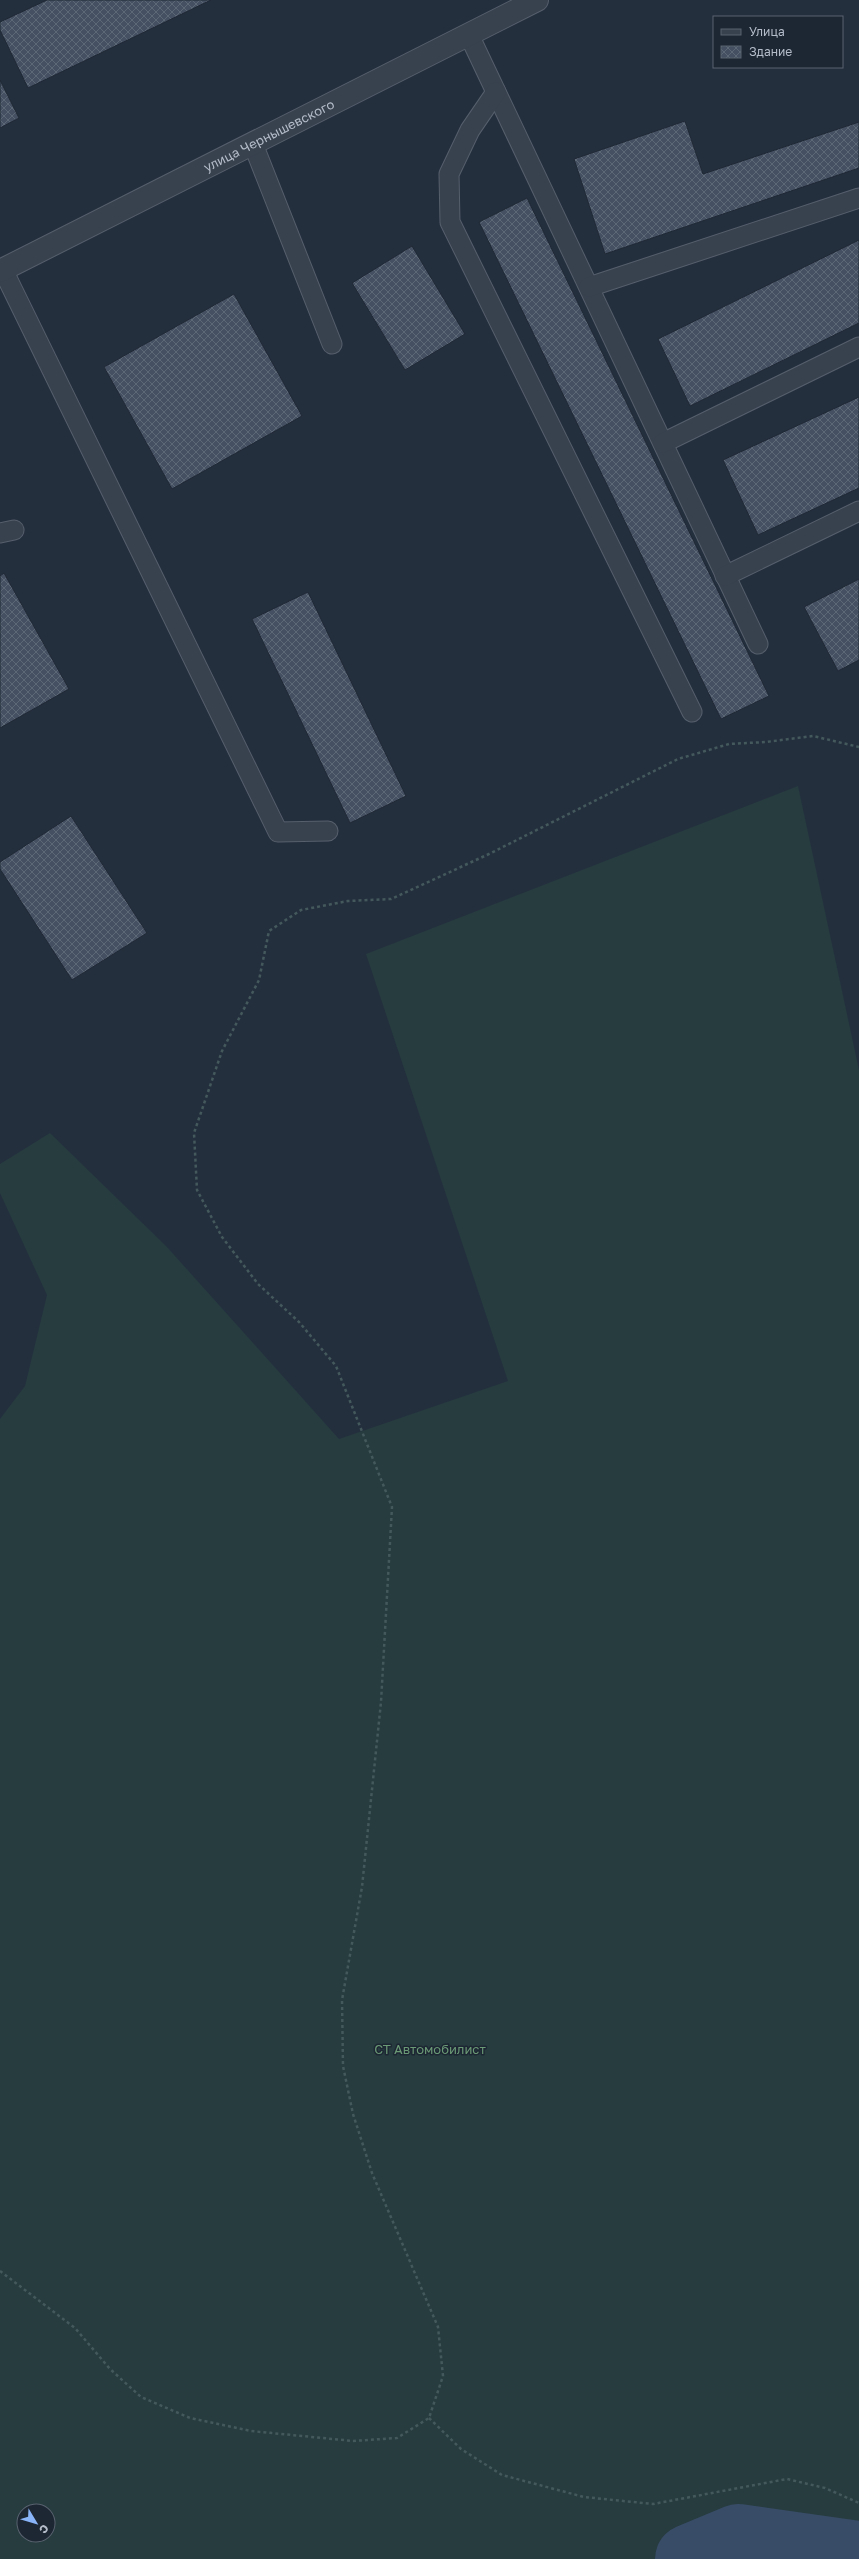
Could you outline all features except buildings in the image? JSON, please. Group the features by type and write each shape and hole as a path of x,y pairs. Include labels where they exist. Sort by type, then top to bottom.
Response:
{"street":[{"name":"улица Чернышевского","path":"2,270 537,0"}],"lane":[{"path":"470,35 758,644"},
{"path":"496,92 470,130 449,174 450,222 692,712"},
{"path":"253,144 332,344"},
{"path":"589,288 859,198"},
{"path":"2,270 278,832 328,831"},
{"path":"663,443 859,347"},
{"path":"726,576 859,511"}],"path":[{"path":"0,2271 75,2328 110,2369 141,2397 190,2418 251,2431 353,2441 398,2438 429,2418 443,2376 438,2327 372,2173 353,2114 343,2066 342,2000 362,1887 381,1702 392,1507 336,1366 299,1322 258,1284 222,1237 197,1190 194,1133 222,1051 259,980 269,930 301,910 348,901 391,899 489,854 678,759 722,746 813,736 859,747"},
{"path":"429,2418 461,2449 502,2475 584,2497 653,2504 787,2479 825,2488 859,2503"}],"green space":[{"name":"СТ Автомобилист","path":"798,786 859,1070 859,2559 0,2559 0,1419 25,1386 47,1295 0,1193 0,1164 50,1133 167,1247 339,1439 508,1381 366,954"}],"waterway":[{"path":"690,2559 738,2539 859,2556"}]}
